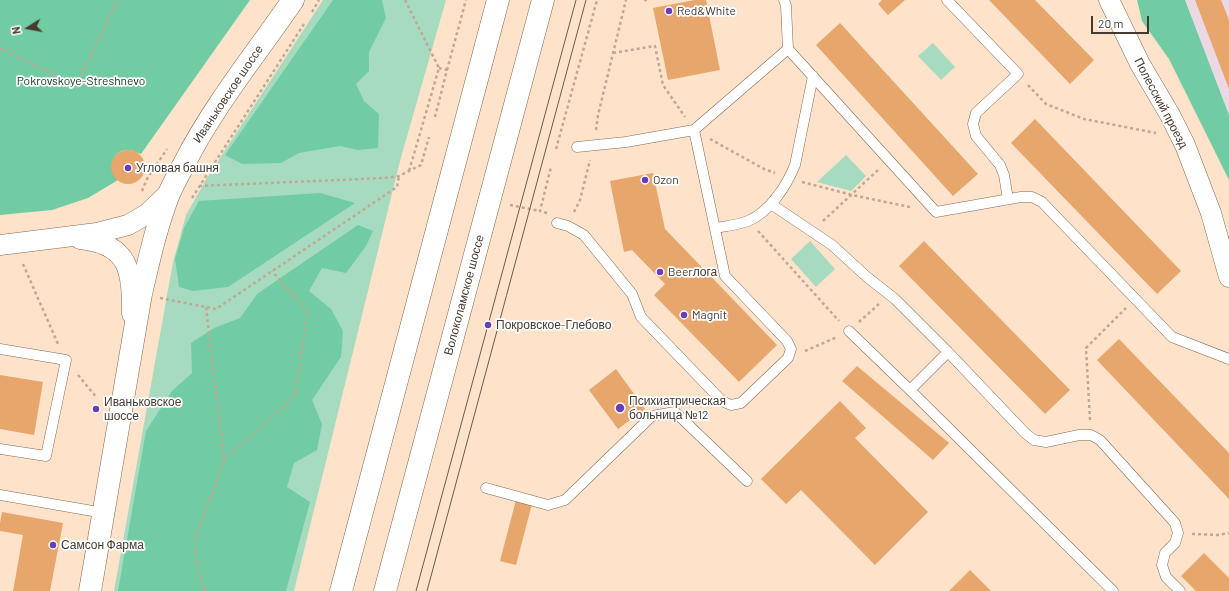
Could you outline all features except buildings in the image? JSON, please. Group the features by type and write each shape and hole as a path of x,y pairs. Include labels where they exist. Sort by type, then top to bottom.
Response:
{"main road":[{"name":"Иваньковское шоссе","path":"169,193 193,146 220,102 293,0"},
{"path":"341,591 498,0"},
{"name":"Волоколамское шоссе","path":"385,591 543,0"},
{"path":"90,591 141,294 157,226 169,193"}],"street":[{"name":"Полесский проезд","path":"1108,0 1140,64 1170,114 1182,139 1212,214 1229,277"},
{"name":"Иваньковское шоссе","path":"0,245 97,233 128,225 147,214 169,193"},
{"name":"Иваньковское шоссе","path":"64,238 92,240 105,245 120,254 125,262 130,276 132,292 132,350"}],"lane":[{"path":"784,0 786,6 788,49 936,212 1021,197 1032,197 1042,202 1172,337 1229,359"},
{"path":"947,0 1018,74 976,113 973,124 976,136 1000,165 1004,175 1008,199"},
{"path":"577,147 626,142 694,130 788,49"},
{"path":"715,228 748,221 762,213 771,204 789,178 795,165 813,76"},
{"path":"557,223 568,226 584,234 632,294 641,317 722,401 731,405 741,403 788,358 791,349 787,341 725,276 694,130"},
{"path":"771,204 832,245 867,277 895,299 1025,433 1034,440 1046,442 1079,435 1091,435 1100,440 1175,523 1178,533 1174,543 1165,553 1162,565 1166,577 1180,591"},
{"path":"849,332 910,390 1113,591"},
{"path":"0,349 66,360 46,456 0,449"},
{"path":"910,390 948,352"},
{"path":"486,488 548,505 565,500 652,416 675,412 747,481"},
{"path":"0,495 104,512"}],"path":[{"path":"0,48 76,86 118,0"},
{"path":"311,13 319,0"},
{"path":"405,0 439,68 409,172"},
{"path":"435,117 466,0"},
{"path":"556,149 597,0"},
{"path":"574,213 580,200 594,146 598,115 626,0"},
{"path":"644,0 649,0"},
{"path":"189,202 306,20"},
{"path":"613,53 655,46 663,86 694,130 764,169 789,178 852,195 936,212"},
{"path":"439,68 447,70"},
{"path":"1018,74 1046,104 1084,119 1182,139"},
{"path":"199,186 384,178 400,176 422,165 430,137"},
{"path":"813,231 889,160"},
{"path":"543,199 551,167"},
{"path":"205,591 195,557 195,544 197,534 224,461 206,307 216,309 272,272 397,187 400,176"},
{"path":"510,205 540,212"},
{"path":"748,221 849,332"},
{"path":"23,264 66,360 97,398"},
{"path":"224,461 288,403 295,394 308,312 272,272"},
{"path":"163,299 164,291"},
{"path":"1091,435 1086,348 1135,299"},
{"path":"1178,533 1218,535 1229,533"}],"shaded area":[{"path":"1185,0 1229,0 1229,115"}],"green space":[{"name":"Pokrovskoye-Streshnevo","path":"0,0 250,0 141,154 129,150 123,151 115,156 113,160 113,171 118,180 88,198 52,210 0,215"},
{"path":"323,0 446,0 400,161 294,591 114,591 173,262 186,215 207,178"},
{"path":"333,0 382,0 386,18 369,52 369,71 356,84 364,101 379,114 378,148 358,150 340,146 299,153 281,163 242,164 225,155"},
{"path":"1137,0 1185,0 1229,115 1229,180 1169,59 1142,21"},
{"path":"933,43 955,67 941,80 918,56"},
{"path":"846,155 866,176 851,191 817,182"},
{"path":"320,193 355,203 228,287 193,291 179,287 175,259 184,228 199,201"},
{"path":"358,225 373,231 366,246 346,273 322,268 309,291 331,309 343,331 341,357 312,400 322,424 317,450 294,463 287,487 310,502 286,591 118,591 146,431 172,391 192,373 191,343 214,328 240,318 257,294"},
{"path":"810,241 835,269 816,287 791,259"}],"tram line":[{"path":"416,591 576,0"},
{"path":"427,591 586,0"}],"place":[{"name":"Red&White","path":"669,11"},
{"name":"Угловая башня","path":"128,168"},
{"name":"Ozon","path":"645,180"},
{"name":"Beerлога","path":"660,272"},
{"name":"Magnit","path":"684,315"},
{"name":"Покровское-Глебово","path":"488,325"},
{"name":"Психиатрическая больница №12","path":"620,408"},
{"name":"Иваньковское шоссе","path":"96,409"},
{"name":"Самсон Фарма","path":"53,545"}]}
